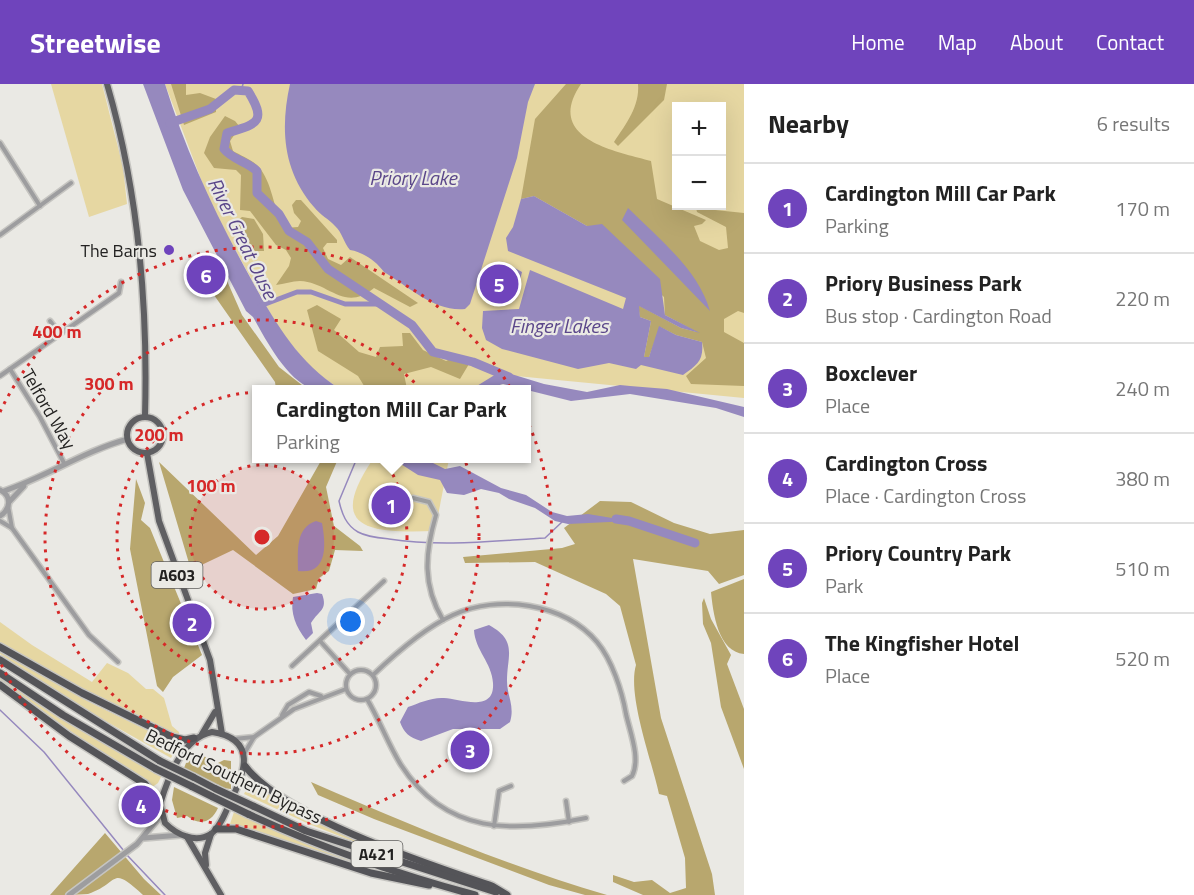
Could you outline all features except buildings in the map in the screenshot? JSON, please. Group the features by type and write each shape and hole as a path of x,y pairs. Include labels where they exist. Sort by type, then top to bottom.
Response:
{"highway":[{"path":"0,647 82,693 172,737 185,740 194,738"},
{"name":"Bedford Southern Bypass","path":"0,660 160,760 306,831 506,895"},
{"name":"Bedford Southern Bypass","path":"0,673 63,716 156,769 248,814 304,840 441,886 475,895"},
{"path":"0,685 69,736 145,784 160,804"},
{"path":"245,766 253,776 292,804 372,842 492,886 506,895"},
{"path":"213,831 236,829 371,873 415,884 441,886"}],"main road":[{"path":"107,84 125,150 131,189 146,354 145,416"},
{"path":"145,416 153,418 164,432 159,447 147,453 135,449 128,439 130,425 136,418 145,416"},
{"name":"A603","path":"147,453 159,521 210,660 214,678 216,710 222,734"},
{"path":"202,734 213,719 216,710"},
{"path":"206,866 206,853 213,831 242,779 245,766 244,754 233,739 222,734 202,734 194,738 174,771 160,804 161,815 172,830 184,836 206,866 221,895"},
{"path":"184,836 213,831"}],"street":[{"path":"0,143 40,206"},
{"path":"0,235 71,183"},
{"name":"Telford Way","path":"0,376 119,293 121,282"},
{"path":"50,321 60,334"},
{"name":"Telford Way","path":"10,369 40,417 64,463"},
{"path":"12,528 9,504 2,490 25,485 64,463 128,439"},
{"path":"0,516 25,485"},
{"path":"413,498 428,501 435,509 436,514 427,555 428,586 443,620"},
{"path":"0,521 12,528 89,635 118,662"},
{"path":"292,666 384,581"},
{"path":"373,675 443,620 471,608 490,604 540,608 576,624 599,644 622,694 635,763 632,776 624,781"},
{"path":"320,641 350,674"},
{"path":"362,670 373,675 377,686 367,699 356,700 346,689 350,674 362,670"},
{"path":"244,754 254,737 281,716 321,696 346,689"},
{"path":"281,716 288,705 309,692 321,696"},
{"path":"367,699 401,764 424,792 445,809 463,818 494,826 524,828 585,818"},
{"path":"233,739 254,737"},
{"path":"494,826 499,791 511,786"},
{"path":"566,801 569,822"},
{"path":"69,895 130,850 161,815"},
{"path":"142,838 184,836"}],"shaded area":[{"path":"51,84 102,84 123,167 127,204 89,217"},
{"path":"165,84 744,84 744,398 516,376 499,385 334,385 312,370 279,329 211,206"},
{"path":"171,84 186,84 186,95 200,93 216,99 216,112 184,125"},
{"path":"566,84 581,84 572,102 571,117 577,129 588,139 602,146 651,161 657,199 672,205 672,210 683,210 706,220 694,226 700,241 719,250 728,248 726,227 696,210 744,213 744,313 738,311 724,319 724,332 744,343 744,386 691,384 686,376 706,358 702,342 676,335 660,327 649,357 644,357 651,321 640,317 638,305 681,328 697,332 665,315 664,297 587,226 534,196 521,199 535,119"},
{"path":"638,84 667,84 664,100 618,146 614,142 637,100"},
{"path":"225,116 235,121 240,127 230,141 233,151 258,166 263,173 284,228 298,227 301,221 294,213 292,205 296,200 301,200 337,240 337,243 327,243 323,248 328,259 341,265 350,257 418,303 410,307 374,288 354,298 300,281 276,285 289,266 291,258 286,250 276,245 250,211 240,210 241,175 236,170 214,168 204,153 210,137"},
{"path":"242,217 254,219 263,234 264,251 255,251 237,232 237,221"},
{"path":"224,274 242,315 279,367 302,385 275,385 207,285"},
{"path":"317,305 341,319 334,330 359,352 376,357 380,347 403,346 402,333 410,333 423,350 446,361 455,357 469,364 460,379 431,367 404,374 406,385 364,385 358,376 318,351 307,310"},
{"path":"159,462 256,555 278,536 320,463 336,463 326,487 334,526 360,546 363,551 335,550 329,571 319,578 316,589 293,594 233,550 191,570"},
{"path":"371,463 448,463 435,531 392,531 362,523 354,514 353,501 359,483"},
{"path":"136,479 145,503 141,520 150,528 202,655 173,677 163,692 157,686 130,549"},
{"path":"600,501 631,502 674,523 710,534 744,530 744,575 719,584 708,571 633,559 661,718 712,874 715,895 643,895 613,882 613,875 634,882 652,880 670,893 686,888 685,858 667,796 659,794 637,710 634,678 636,665 620,606 606,594 535,562 465,563 463,557 562,548 575,544 564,528"},
{"path":"744,579 744,654 735,652 728,646 718,630 711,592"},
{"path":"704,598 711,619 731,655 727,664 744,709 744,769 721,707 711,643 703,624 702,603"},
{"path":"0,622 92,682 107,663 128,673 146,689 153,689 164,698 172,726 179,732 179,735 170,734 83,690 0,643"},
{"path":"0,650 91,703 174,743 176,748 171,758 70,701 0,654"},
{"path":"0,674 162,775 158,783 151,788 0,681"},
{"path":"198,755 210,758 214,765 224,760 231,761 231,789 222,788 184,768 186,763"},
{"path":"251,780 291,807 412,861 411,864 309,824 244,794"},
{"path":"311,782 494,857 607,895 585,895 549,885 374,819 318,795"},
{"path":"174,787 218,808 209,820 201,822 187,816 177,818 172,800"},
{"path":"234,812 304,842 371,865 370,868 232,826 230,824"},
{"path":"105,833 144,879 161,895 143,895 125,880 119,878 88,894 50,895"}],"water":[{"path":"143,84 165,84 200,178 264,303 285,335 309,364 335,385 305,385 285,368 253,317 246,311 183,190"},
{"name":"Priory Lake","path":"290,84 535,84 528,102 517,158 470,304 465,309 443,307 433,303 384,272 369,258 350,250 337,228 314,207 296,179 287,149 285,117"},
{"name":"Finger Lakes","path":"534,196 587,226 602,224 660,279 665,315 700,333 681,328 639,306 640,317 651,321 644,357 649,357 659,326 676,335 702,342 701,358 696,365 683,375 641,365 636,369 609,363 578,369 502,349 486,340 482,328 483,311 519,309 530,270 623,309 626,298 508,251 506,238 513,227 521,199"},
{"path":"628,208 687,268 696,281 710,311 622,220"},
{"name":"Finger Lakes","path":"513,267 522,272 518,288 506,301 487,303 495,271 508,270"},
{"path":"501,371 544,384 587,392 620,385 667,389 744,407 744,417 716,408 630,394 571,401 531,391 531,385 478,385"},
{"path":"399,463 433,463 445,469 460,466 501,488 526,495 552,512 567,516 588,514 630,521 568,524 555,521 535,508 499,493 481,489 464,495 447,493 440,480 418,475"},
{"path":"316,521 322,523 323,557 315,568 298,571 298,548 301,535 309,524"},
{"path":"322,594 324,603 322,610 311,623 313,633 306,640 295,620 292,609 293,597"},
{"path":"489,625 504,637 509,649 507,686 512,711 510,722 500,729 453,729 421,741 410,736 400,722 408,707 435,698 475,702 488,698 492,692 492,676 477,644 474,630"}],"waterway":[{"path":"241,91 243,84"},
{"path":"170,123 210,109 234,90 248,91 257,110 256,121 227,133 224,149 231,156 257,171 257,193 279,214 289,231 307,242 328,269 412,325 433,352 473,362 509,377"},
{"path":"260,306 297,292 311,292 345,304 383,304"},
{"path":"355,463 339,501 348,523 365,535 428,543 486,542 545,538 562,522"},
{"name":"River Great Ouse","path":"616,519 629,521 695,543"},
{"path":"0,710 44,752 124,851"},
{"path":"127,855 165,895"}],"place":[{"name":"The Barns","path":"169,250"},
{"name":"The Kingfisher Hotel","path":"206,275"},
{"name":"Priory Country Park","path":"499,284"},
{"name":"Cardington Mill Car Park","path":"391,505"},
{"name":"Priory Business Park","path":"192,623"},
{"name":"Boxclever","path":"470,750"},
{"name":"Cardington Cross","path":"141,805"}]}
